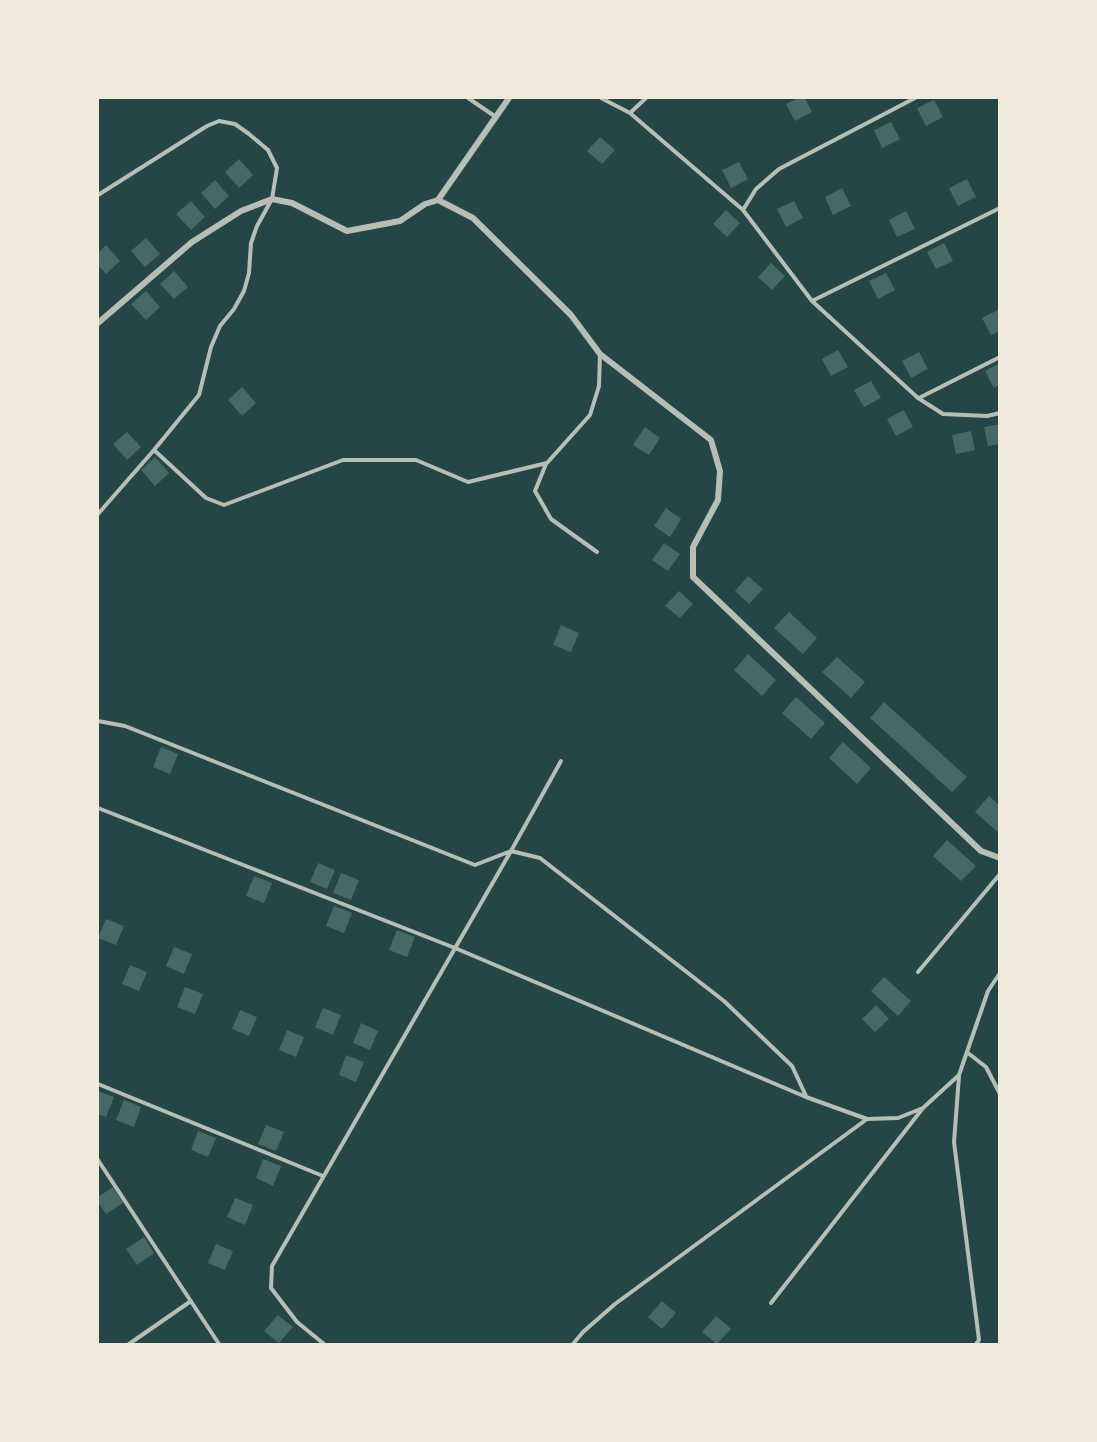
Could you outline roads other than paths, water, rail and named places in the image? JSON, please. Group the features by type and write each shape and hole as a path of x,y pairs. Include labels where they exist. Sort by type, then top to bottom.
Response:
{"street":[{"path":"98,323 192,242 241,211 272,199 292,203 347,231 400,221 425,204 438,200 509,98"},
{"path":"438,200 473,218 571,315 600,354 711,440 720,471 718,500 693,546 693,578 981,851 999,858"}],"lane":[{"path":"468,98 496,117"},
{"path":"602,98 630,113 743,210 812,301 918,398 943,414 987,416 999,412"},
{"path":"630,113 646,98"},
{"path":"743,210 756,189 779,169 915,98"},
{"path":"98,195 207,126 219,121 235,124 268,150 277,168 272,199 257,226 251,243 249,273 244,291 234,309 220,326 211,347 199,395 98,514"},
{"path":"812,301 999,208"},
{"path":"597,552 551,519 535,491 547,463 590,415 599,386 600,354"},
{"path":"918,398 999,357"},
{"path":"154,450 206,498 224,505 343,460 416,460 468,482 547,463"},
{"path":"98,722 124,726 475,865 511,851 540,858 724,1001 792,1066 806,1097"},
{"path":"324,1344 297,1322 271,1288 272,1266 561,761"},
{"path":"98,808 455,948 806,1097 867,1119 898,1118 923,1108"},
{"path":"918,972 999,874"},
{"path":"976,1344 979,1340 954,1142 959,1075 988,991 999,972"},
{"path":"968,1053 986,1067 999,1093"},
{"path":"771,1303 923,1108 959,1075"},
{"path":"98,1084 323,1176"},
{"path":"573,1344 615,1304 867,1119"},
{"path":"98,1160 219,1344"},
{"path":"129,1344 191,1301"}]}
